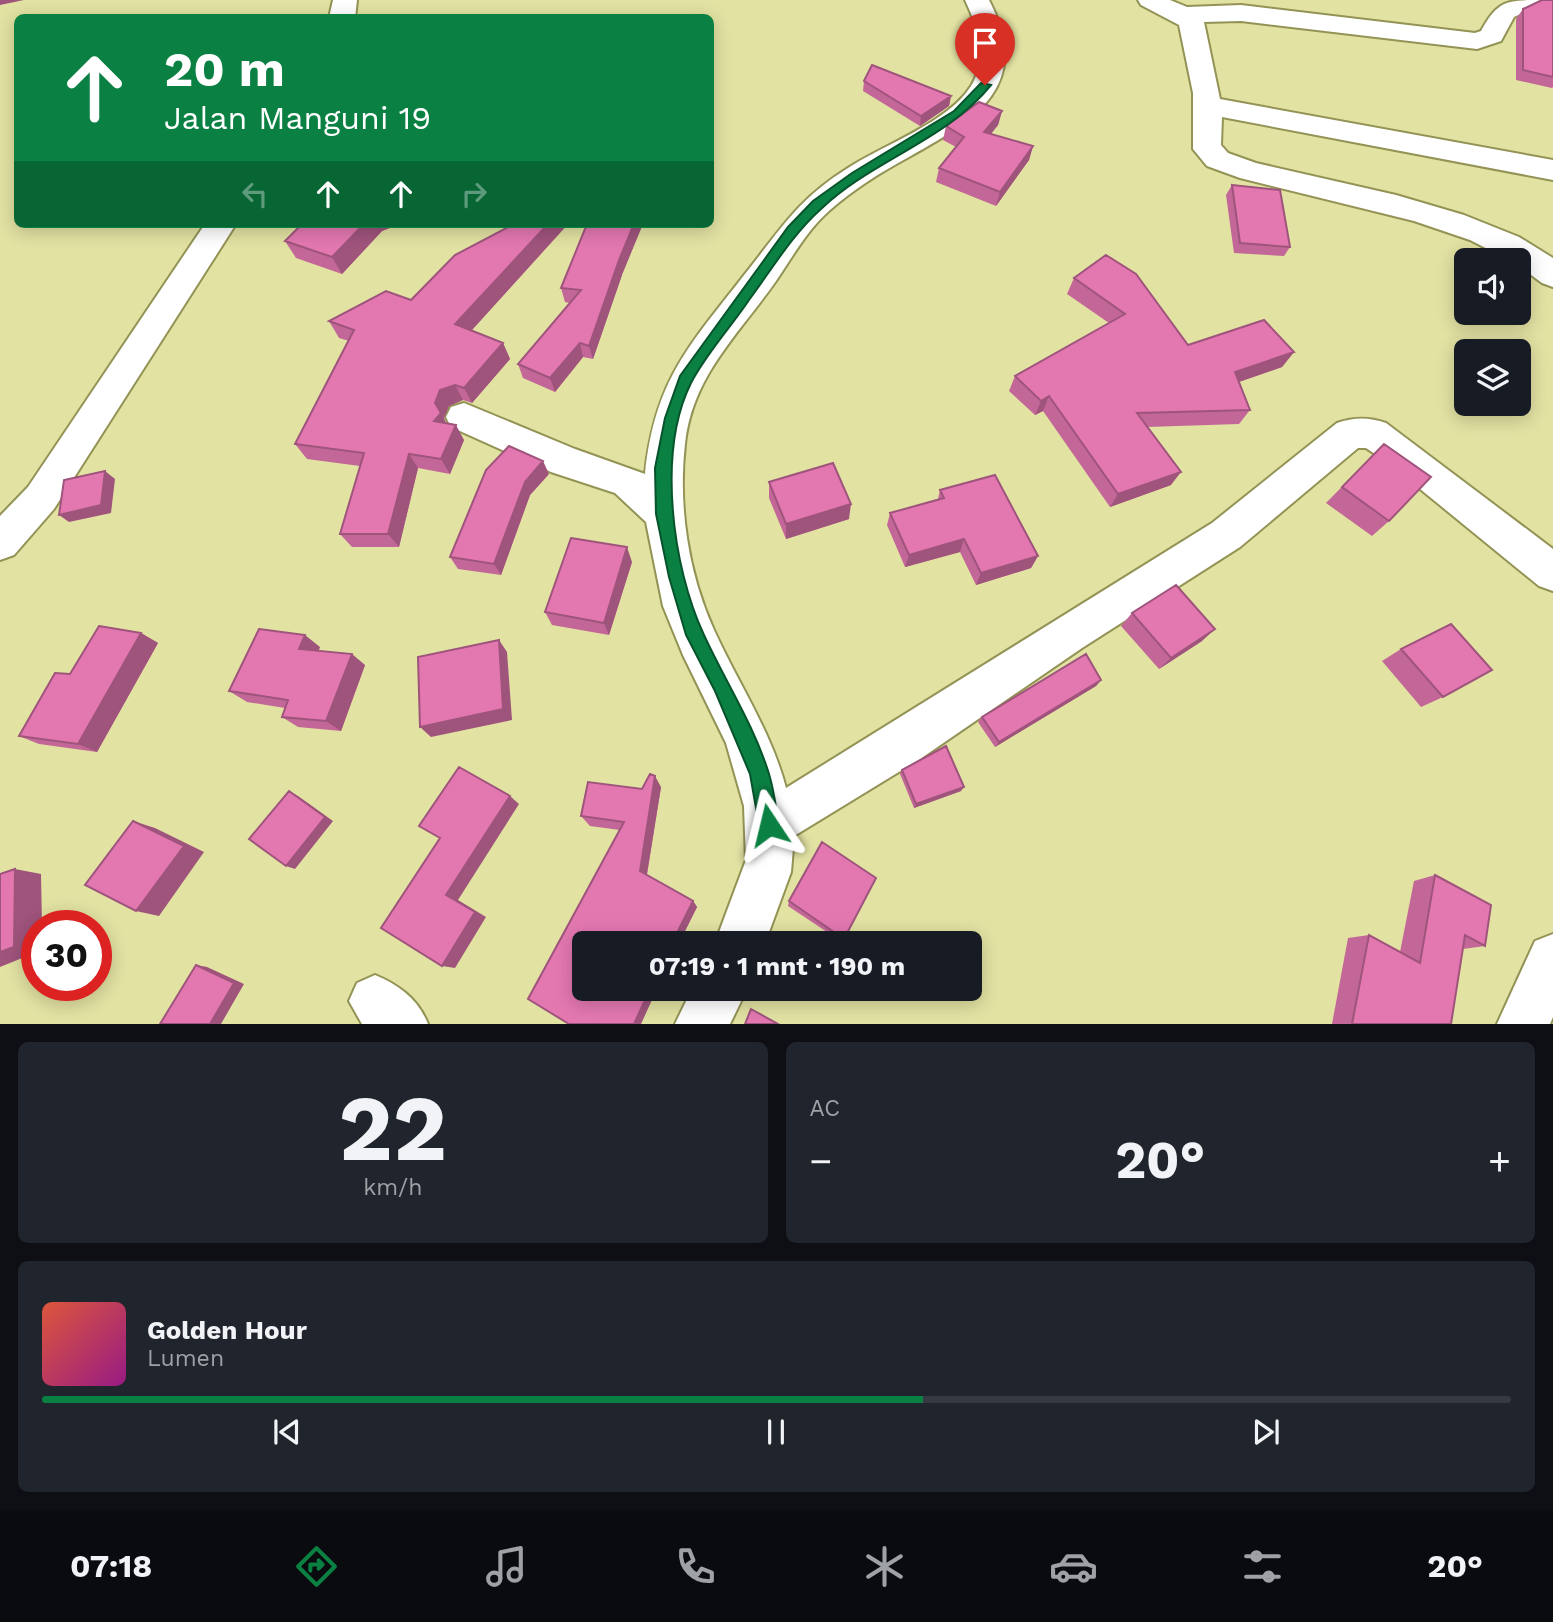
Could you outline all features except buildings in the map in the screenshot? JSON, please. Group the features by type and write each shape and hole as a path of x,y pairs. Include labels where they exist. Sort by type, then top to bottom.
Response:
{"street":[{"path":"745,931 762,886 771,850 769,825 760,774 722,686 695,635 677,577 664,514 663,468 672,418 685,380 793,230 818,204 857,176 958,114 985,85 994,61 987,23 976,0"},
{"path":"1150,0 1183,15 1191,22 1206,105 1208,152 1222,162 1456,225 1507,243 1553,275"},
{"path":"1183,15 1241,13 1477,41 1492,36 1503,12 1530,0"},
{"path":"1206,105 1553,170"},
{"path":"0,543 41,498 218,228"},
{"path":"464,417 564,461 628,482 664,514"},
{"path":"769,825 904,743 1056,640 1226,535 1350,433 1368,432 1382,439 1553,573"},
{"path":"1523,1024 1553,959"},
{"path":"701,1024 715,1001"}],"route":[{"path":"769,825 760,774 722,686 695,635 677,577 664,514 663,468 672,418 685,380 793,230 818,204 857,176 958,114 974,100 985,85"}]}
